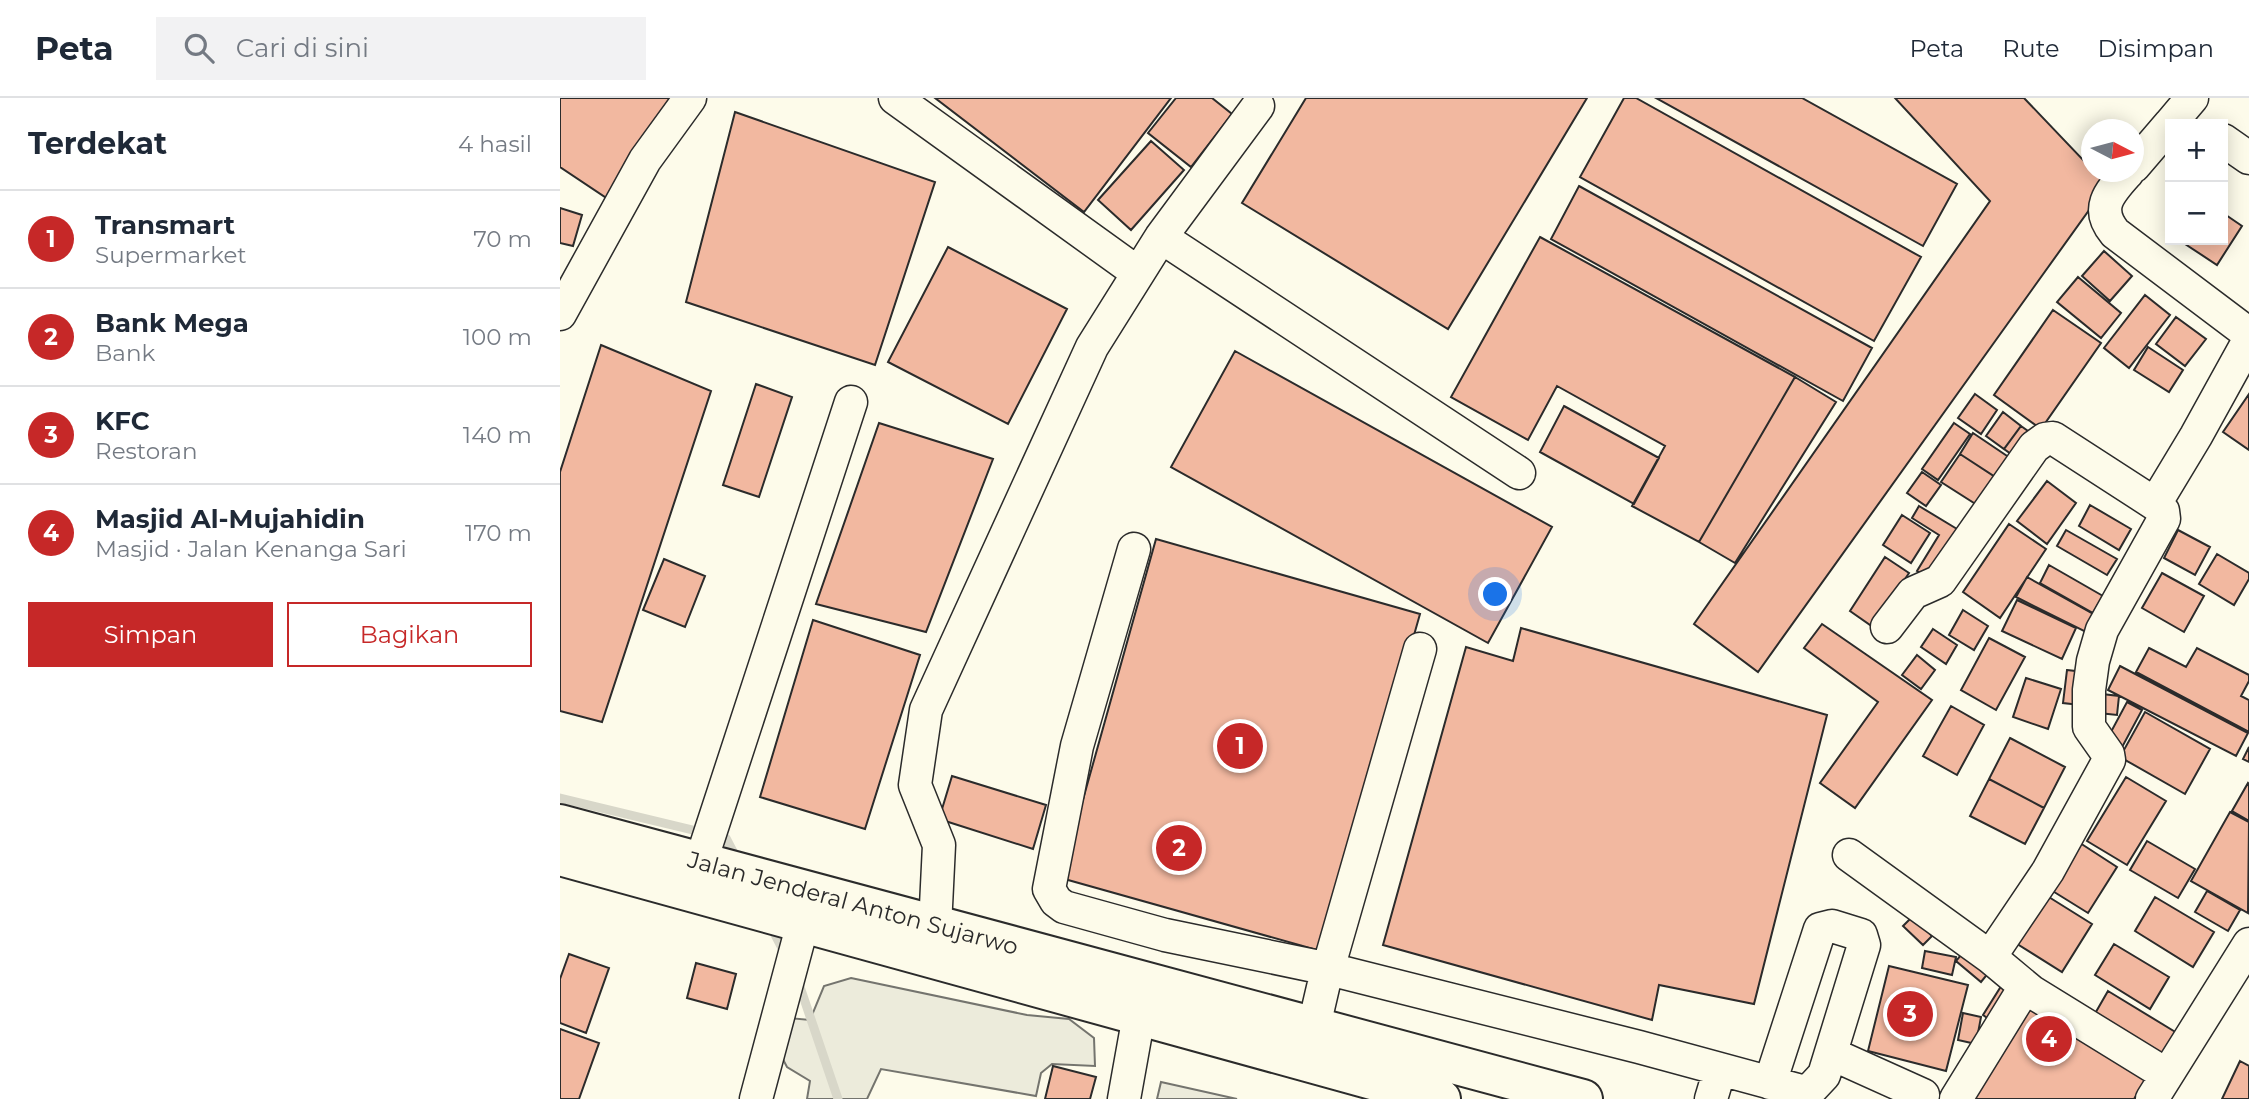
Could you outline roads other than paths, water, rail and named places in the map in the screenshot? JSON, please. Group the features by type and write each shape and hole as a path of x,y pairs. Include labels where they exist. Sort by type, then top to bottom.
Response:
{"highway":[{"name":"Jalan Jenderal Anton Sujarwo","path":"560,824 714,851 781,913"},
{"name":"Jalan Jenderal Anton Sujarwo","path":"560,856 781,913 934,942 1142,998 1430,1088 1583,1099"},
{"name":"Jalan Jenderal Anton Sujarwo","path":"1142,998 1314,1026 1430,1088"}],"street":[{"path":"560,314 645,160 690,98"},
{"path":"895,98 1138,273"},
{"path":"934,942 939,845 915,785 926,710 1092,347 1161,237 1258,106"},
{"path":"2144,155 2183,117"},
{"path":"2228,143 2249,158"},
{"path":"2119,182 2110,191 2105,203 2106,223 2115,233 2249,334"},
{"path":"1161,237 1519,473"},
{"path":"2155,504 2249,340"},
{"path":"714,851 851,402"},
{"path":"1886,627 1913,593 1940,581 2034,447 2045,439 2053,438 2163,511 2164,519 2102,630 2093,661 2089,690 2089,727 2108,754 2109,760 2048,871 1990,957"},
{"path":"1134,549 1077,746 1049,889 1056,901 1064,907 1165,935 1329,969 1720,1069 1770,1083 1801,1091 1811,1089 1824,1075 1864,945 1861,935 1832,926 1820,929 1770,1083"},
{"path":"1314,1026 1420,649"},
{"path":"1849,855 1990,957 2025,987 2159,1087 2249,944"},
{"path":"756,1099 783,996 781,913"},
{"path":"1956,1099 2025,987"},
{"path":"1124,1099 1142,998"},
{"path":"1832,1054 1923,1095"},
{"path":"1711,1099 1720,1069"}],"waterway":[{"path":"560,798 726,838 737,859"},
{"path":"770,925 786,956"},
{"path":"798,981 838,1099"}],"place":[{"name":"Transmart","path":"1240,746"},
{"name":"Bank Mega","path":"1179,848"},
{"name":"KFC","path":"1910,1014"},
{"name":"Masjid Al-Mujahidin","path":"2049,1039"}]}
